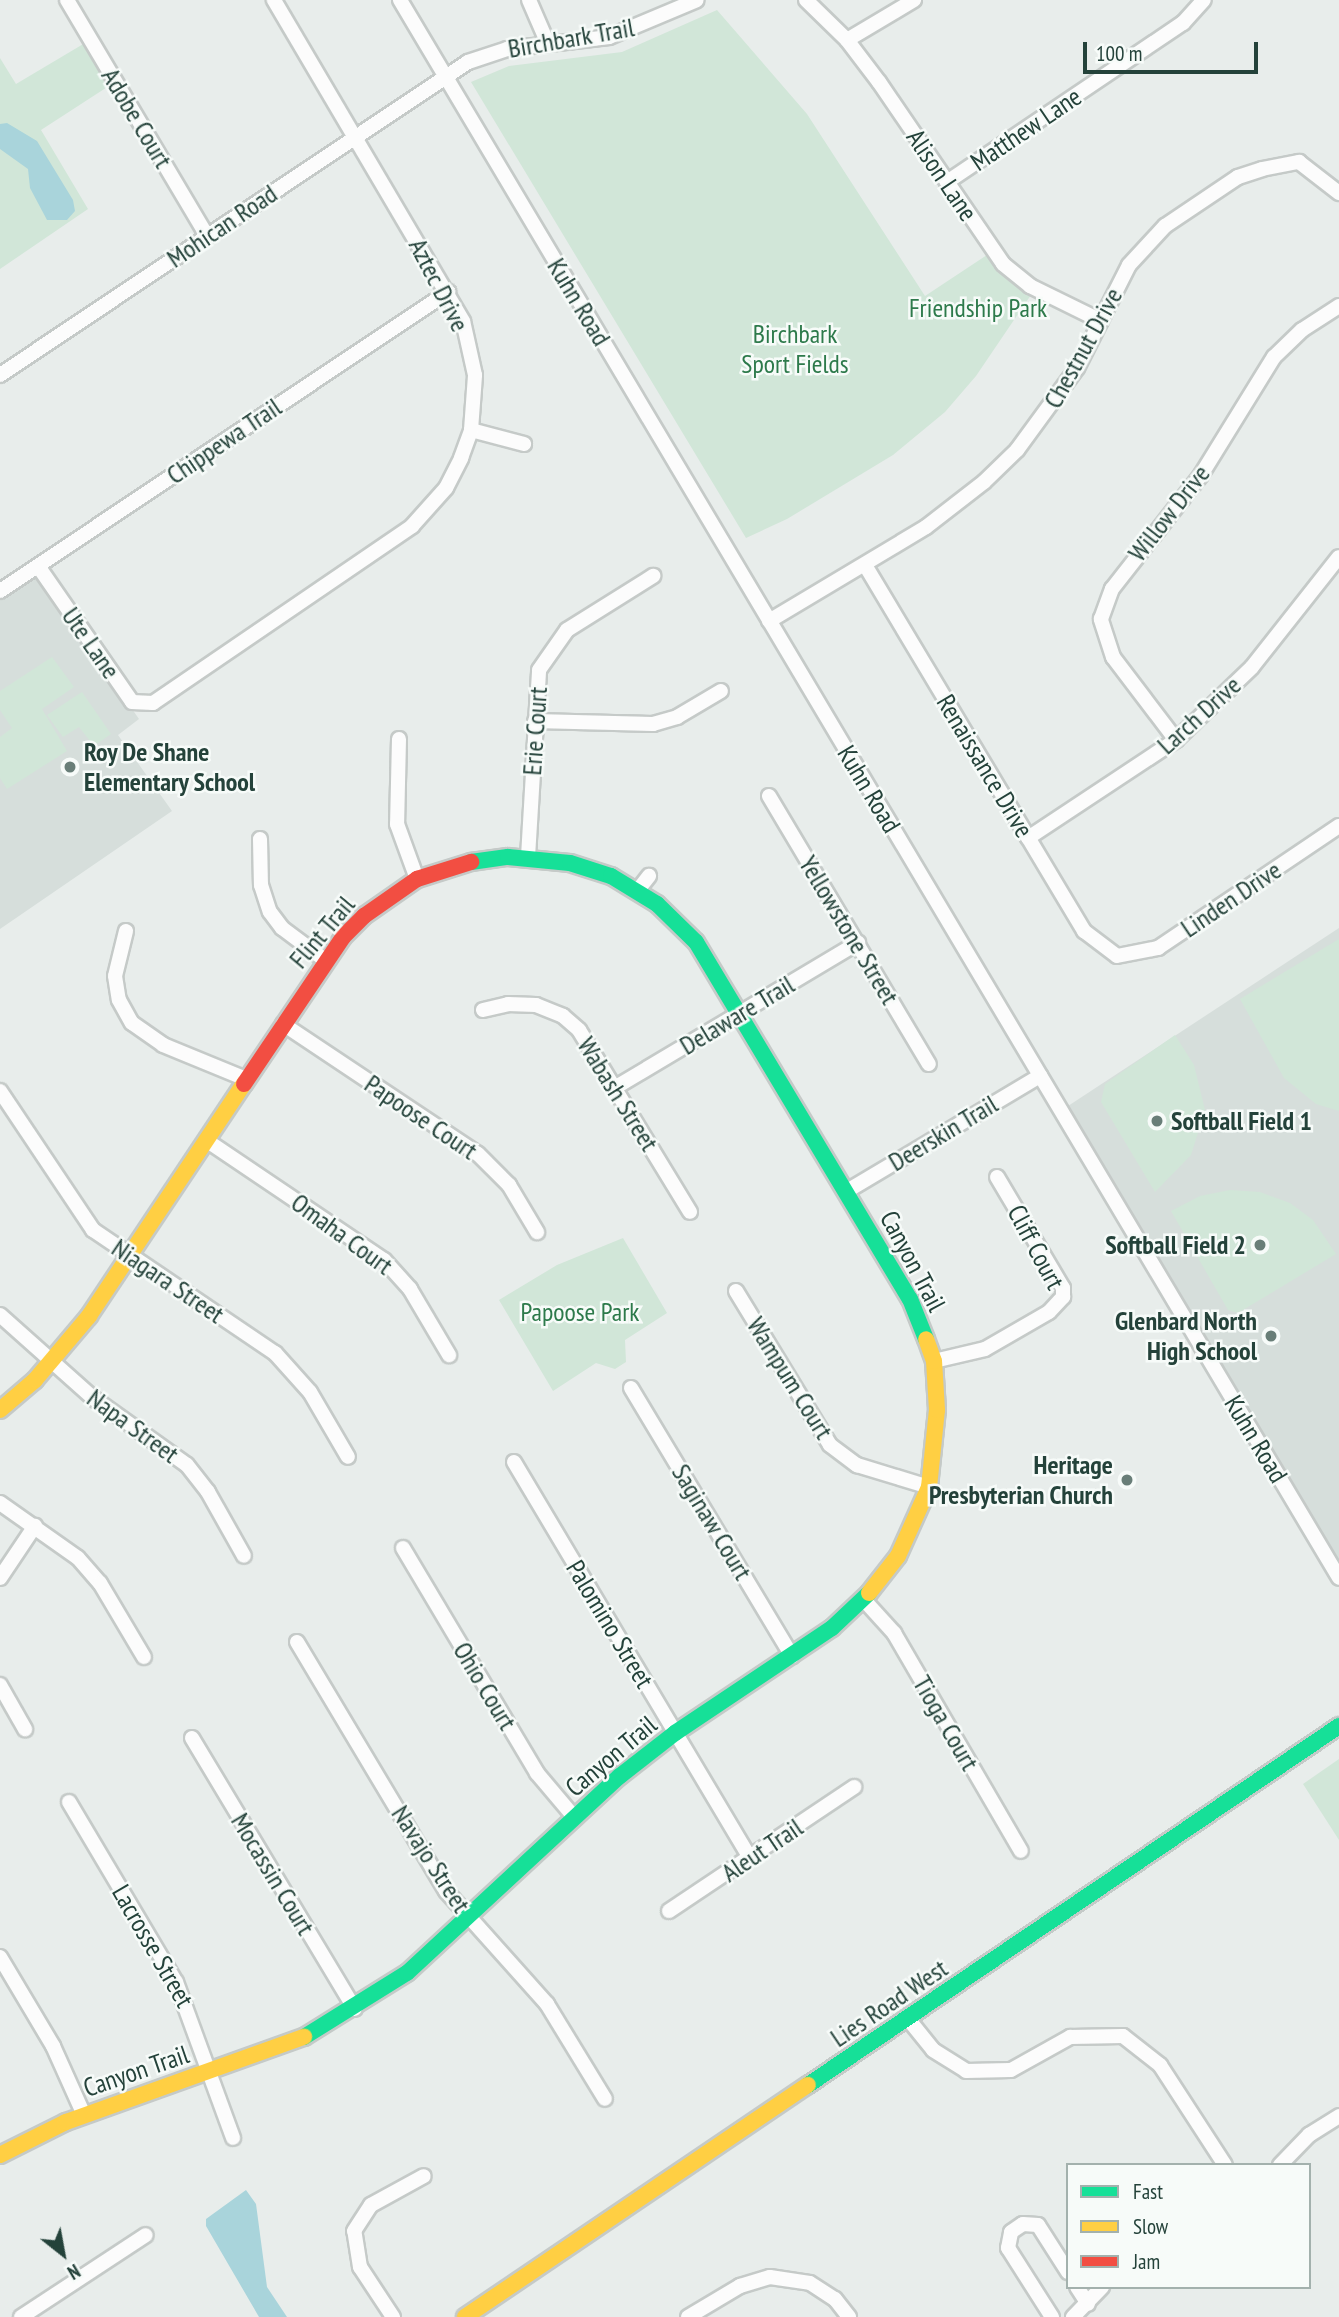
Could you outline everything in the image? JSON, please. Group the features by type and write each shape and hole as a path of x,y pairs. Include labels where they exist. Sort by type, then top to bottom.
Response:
{"street":[{"name":"Adobe Court","path":"66,0 207,236"},
{"name":"Aztec Drive","path":"153,703 412,526 446,488 471,430 472,352 448,292 274,0"},
{"name":"Kuhn Road","path":"400,0 1339,1578"},
{"path":"528,0 548,44"},
{"name":"Birchbark Trail","path":"445,76 489,53 610,37 697,0"},
{"name":"Alison Lane","path":"806,0 847,40 1003,264 1030,286 1101,321"},
{"path":"847,40 914,0"},
{"name":"Matthew Lane","path":"947,182 1183,23 1204,0"},
{"name":"Mohican Road","path":"0,375 445,76"},
{"name":"Chestnut Drive","path":"769,621 864,565 960,503 1017,450 1060,395 1129,265 1165,226 1238,177 1299,162 1339,193"},
{"name":"Chippewa Trail","path":"0,591 448,292"},
{"name":"Willow Drive","path":"1176,740 1112,657 1101,620 1112,589 1201,475 1275,357 1302,330 1339,306"},
{"path":"471,430 524,444"},
{"name":"Renaissance Drive","path":"864,565 1088,937 1117,956"},
{"name":"Ute Lane","path":"38,566 131,702 153,703"},
{"name":"Larch Drive","path":"1028,838 1176,740 1252,667 1336,567"},
{"name":"Erie Court","path":"528,857 539,670 553,645 581,619 653,576"},
{"path":"535,721 653,724 677,717 721,691"},
{"path":"400,739 397,824 418,879"},
{"name":"Yellowstone Street","path":"769,796 929,1064"},
{"name":"Linden Drive","path":"1117,956 1158,948 1339,826"},
{"path":"260,839 261,885 270,912 282,928 326,960"},
{"name":"Flint Trail","path":"0,1410 51,1362 129,1256 326,960 364,916 418,879 477,860 528,857 590,868 638,890 691,937 741,1012 847,1191"},
{"path":"638,890 649,876"},
{"path":"126,931 115,976 119,1000 132,1023 163,1045 246,1079"},
{"name":"Delaware Trail","path":"615,1087 858,943"},
{"name":"Wabash Street","path":"483,1010 522,1003 563,1016 590,1043 690,1212"},
{"name":"Papoose Court","path":"283,1024 478,1154 509,1185 537,1232"},
{"name":"Deerskin Trail","path":"847,1191 1040,1076"},
{"name":"Niagara Street","path":"0,1091 93,1230 291,1368 348,1457"},
{"name":"Omaha Court","path":"206,1140 384,1259 410,1289 449,1355"},
{"name":"Cliff Court","path":"933,1361 985,1349 1068,1299 997,1177"},
{"name":"Canyon Trail","path":"0,2155 84,2115 296,2041 355,2009 419,1963 575,1818 675,1733 792,1656 864,1600 898,1556 929,1487 936,1434 933,1361 910,1299 847,1191"},
{"name":"Wampum Court","path":"736,1291 830,1445 857,1465 929,1487"},
{"name":"Napa Street","path":"0,1314 51,1362 187,1465 208,1492 244,1556"},
{"name":"Saginaw Court","path":"631,1388 792,1656"},
{"name":"Palomino Street","path":"514,1462 750,1858"},
{"path":"0,1503 78,1558 100,1583 144,1657"},
{"path":"0,1578 35,1526"},
{"name":"Ohio Court","path":"403,1548 537,1773 575,1818"},
{"name":"Tioga Court","path":"864,1600 894,1633 1021,1851"},
{"name":"Navajo Street","path":"297,1642 446,1891 547,2004 605,2099"},
{"path":"0,1685 25,1729"},
{"name":"Lies Road West","path":"465,2317 909,2020 1339,1726"},
{"name":"Mocassin Court","path":"192,1738 355,2009"},
{"name":"Aleut Trail","path":"669,1912 854,1787"},
{"name":"Lacrosse Street","path":"69,1802 176,1982 213,2071 233,2138"},
{"path":"0,1957 53,2046 84,2115"},
{"path":"909,2020 933,2050 966,2071 1011,2070 1070,2037 1123,2036 1160,2065 1224,2163"},
{"path":"1282,2163 1309,2135 1339,2116"},
{"path":"393,2317 360,2267 354,2231 371,2205 424,2176"},
{"path":"1052,2317 1008,2248 1011,2232 1023,2224 1038,2225 1066,2269"},
{"path":"20,2317 146,2235"},
{"path":"688,2317 740,2286 770,2277 810,2283 835,2299 849,2317"},
{"path":"1078,2289 1088,2304"},
{"path":"1073,2317 1100,2289"}],"shaded area":[{"name":"Roy De Shane Elementary School","path":"36,571 139,719 118,735 172,811 0,929 0,595"},
{"name":"Glenbard North High School","path":"1339,928 1339,1565 1065,1108"}],"green space":[{"name":"Birchbark Sport Fields","path":"717,10 807,114 925,296 993,251 1035,289 976,376 945,412 893,455 787,519 746,538 471,82 509,66 622,52"},
{"path":"90,40 115,82 41,130 88,209 0,269 0,58 16,84"},
{"path":"52,657 74,687 42,709 67,751 7,789 0,778 0,737 12,728 0,710 0,691"},
{"path":"82,692 111,734 94,746 79,727 63,737 47,715"},
{"path":"1339,939 1339,1111 1316,1104 1284,1078 1240,999"},
{"name":"Softball Field 1","path":"1175,1035 1194,1065 1205,1110 1191,1155 1155,1192 1101,1102 1105,1084"},
{"name":"Softball Field 2","path":"1230,1190 1260,1192 1290,1203 1313,1220 1336,1254 1238,1313 1228,1310 1171,1211 1200,1196"},
{"name":"Papoose Park","path":"623,1238 667,1313 625,1340 626,1362 615,1369 596,1363 553,1391 499,1300 557,1265"},
{"path":"1339,1759 1339,1840 1303,1784"}],"water":[{"path":"7,123 37,141 73,200 75,211 67,220 47,220 30,188 28,169 0,149 0,124"},
{"path":"246,2190 256,2204 267,2287 287,2317 259,2317 206,2226 206,2219"}],"traffic: fast":[{"path":"471,862 508,857 570,863 611,876 657,904 696,942 910,1299 926,1339"},
{"path":"304,2037 407,1973 620,1776 675,1733 832,1628 869,1593"},
{"path":"808,2085 1339,1726"}],"traffic: slow":[{"path":"0,1410 35,1380 89,1316 244,1084"},
{"path":"869,1593 898,1556 929,1487 937,1410 934,1361 926,1339"},
{"path":"0,2155 66,2122 304,2037"},
{"path":"465,2317 808,2085"}],"traffic: jam":[{"path":"244,1084 343,937 364,916 417,879 471,862"}],"place":[{"name":"Roy De Shane Elementary School","path":"70,767"},
{"name":"Softball Field 1","path":"1157,1121"},
{"name":"Softball Field 2","path":"1260,1245"},
{"name":"Glenbard North High School","path":"1271,1336"},
{"name":"Heritage Presbyterian Church","path":"1127,1480"}],"park label":[{"name":"Friendship Park","path":"978,308"}]}
